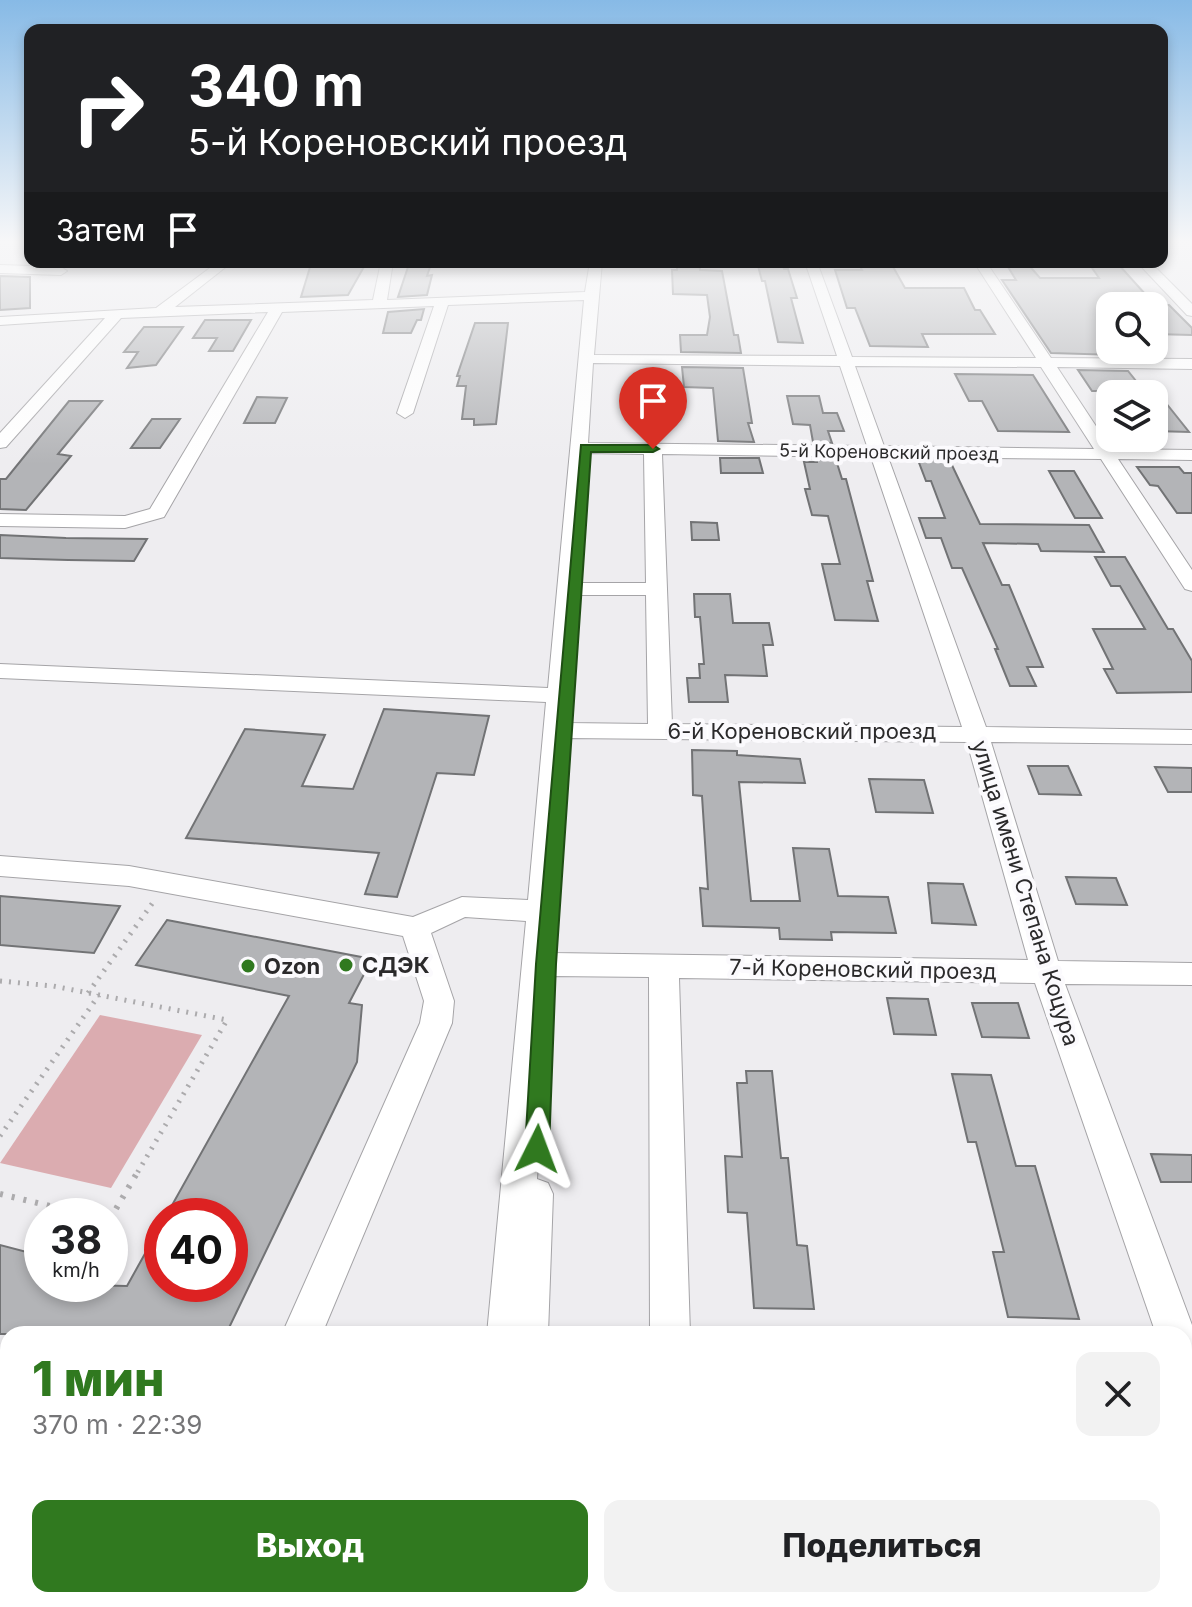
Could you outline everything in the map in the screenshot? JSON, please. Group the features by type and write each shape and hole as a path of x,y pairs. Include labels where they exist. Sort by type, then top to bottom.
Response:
{"street":[{"path":"0,443 117,314"},
{"path":"0,520 125,522 157,513 274,314"},
{"path":"405,413 438,314"},
{"path":"528,1326 540,911 560,730 559,696 590,314"},
{"path":"508,1326 585,448 596,359 597,314"},
{"name":"улица имени Степана Коцура","path":"830,314 976,732 1046,972 1173,1326"},
{"path":"1014,314 1192,585"},
{"path":"596,359 1192,364"},
{"name":"5-й Кореновский проезд","path":"585,448 1192,455"},
{"path":"653,449 660,730"},
{"path":"573,589 656,589"},
{"path":"0,671 559,696"},
{"name":"6-й Кореновский проезд","path":"560,730 976,732 1192,737"},
{"path":"0,866 129,876 415,928 462,907 540,911"},
{"path":"305,1326 436,1023 439,1001 415,928"},
{"name":"7-й Кореновский проезд","path":"540,964 1192,974"},
{"path":"664,967 670,1326"}],"path":[{"path":"88,993 167,883"},
{"path":"0,981 53,986 227,1020 122,1198"},
{"path":"0,1136 99,995"},
{"path":"0,1194 24,1200"}],"shaded area":[{"path":"100,1015 202,1035 111,1188 0,1163"}],"building":[{"path":"388,314 423,314 411,333 383,333"},
{"path":"710,314 730,314 741,353 681,352 680,335 707,335"},
{"path":"772,314 795,314 803,343 778,342"},
{"path":"857,314 982,314 995,334 922,334 928,347 870,346"},
{"path":"1025,314 1096,314 1096,354 1051,353"},
{"path":"1168,314 1178,314 1192,328 1192,335 1168,334"},
{"path":"205,320 251,320 233,351 209,351 217,338 193,338"},
{"path":"475,323 508,323 496,424 474,425 474,419 462,419 466,386 457,386 460,376 457,376"},
{"path":"144,327 183,327 156,365 127,368 138,352 124,352"},
{"path":"682,367 743,368 752,423 748,423 754,442 718,441 713,388 684,387"},
{"path":"1078,370 1128,371 1135,380 1096,380 1096,391 1092,391"},
{"path":"955,374 1033,375 1069,432 998,431 982,401 969,401"},
{"path":"787,396 819,396 823,413 837,413 844,431 828,431 832,443 813,442 810,425 793,424"},
{"path":"257,397 287,398 275,423 244,423"},
{"path":"69,401 102,401 58,454 71,456 26,510 0,509 0,479 6,479"},
{"path":"1168,406 1189,432 1168,431"},
{"path":"152,419 180,419 160,448 131,448"},
{"path":"720,458 759,458 763,473 721,473"},
{"path":"817,459 836,460 842,479 846,479 873,581 867,581 878,621 835,620 822,564 840,564 828,516 812,515 805,489 810,489 804,462 817,462"},
{"path":"918,460 950,461 980,524 1089,525 1104,552 1041,551 1038,544 983,543 1002,585 1009,585 1043,667 1027,667 1036,686 1010,686 995,649 998,649 962,568 952,568 941,538 926,538 919,518 945,518 931,481 926,481"},
{"path":"1137,467 1179,467 1184,473 1192,473 1192,513 1177,513 1158,486 1150,485"},
{"path":"1049,471 1074,471 1102,518 1075,518"},
{"path":"691,522 717,523 719,540 692,540"},
{"path":"0,535 147,539 134,561 68,560 0,558"},
{"path":"1095,557 1125,557 1168,629 1173,629 1192,661 1192,692 1117,693 1104,669 1113,669 1093,629 1145,629 1120,586 1111,586"},
{"path":"694,594 730,594 733,623 769,623 773,645 763,645 767,676 725,675 728,702 689,702 687,678 700,678 699,664 704,664 700,617 695,617"},
{"path":"384,709 489,716 474,775 437,773 397,897 365,894 379,853 186,838 245,729 325,735 302,786 353,789"},
{"path":"692,750 737,751 737,755 800,759 805,783 739,782 751,901 800,901 793,848 829,849 838,896 888,897 896,933 831,932 832,940 780,939 779,928 703,926 700,888 708,889 702,796 693,795"},
{"path":"1028,766 1068,766 1081,795 1039,794"},
{"path":"1155,767 1192,768 1192,792 1168,792"},
{"path":"869,779 924,780 933,813 876,812"},
{"path":"1066,877 1116,878 1127,905 1076,904"},
{"path":"928,883 963,884 976,925 932,923"},
{"path":"0,896 120,906 94,953 0,945"},
{"path":"167,920 372,959 349,1003 362,1005 357,1062 248,1288 248,1198 176,1198 289,996 136,965"},
{"path":"887,998 928,999 936,1035 894,1034"},
{"path":"972,1003 1018,1003 1029,1038 982,1037"},
{"path":"746,1071 772,1071 781,1158 788,1158 797,1245 807,1246 814,1309 754,1308 747,1213 728,1212 725,1156 742,1157 737,1083 747,1083"},
{"path":"952,1074 991,1075 1016,1166 1035,1166 1079,1319 1008,1317 993,1252 1004,1252 976,1142 968,1142"},
{"path":"1151,1154 1192,1155 1192,1182 1161,1182"},
{"path":"0,1245 24,1251 24,1302 128,1302 128,1284 144,1255 144,1302 241,1302 230,1326 0,1326"}],"place":[{"name":"СДЭК","path":"346,965"},
{"name":"Ozon","path":"248,966"}],"route":[{"path":"537,1149 546,964 585,448 653,449"}]}
